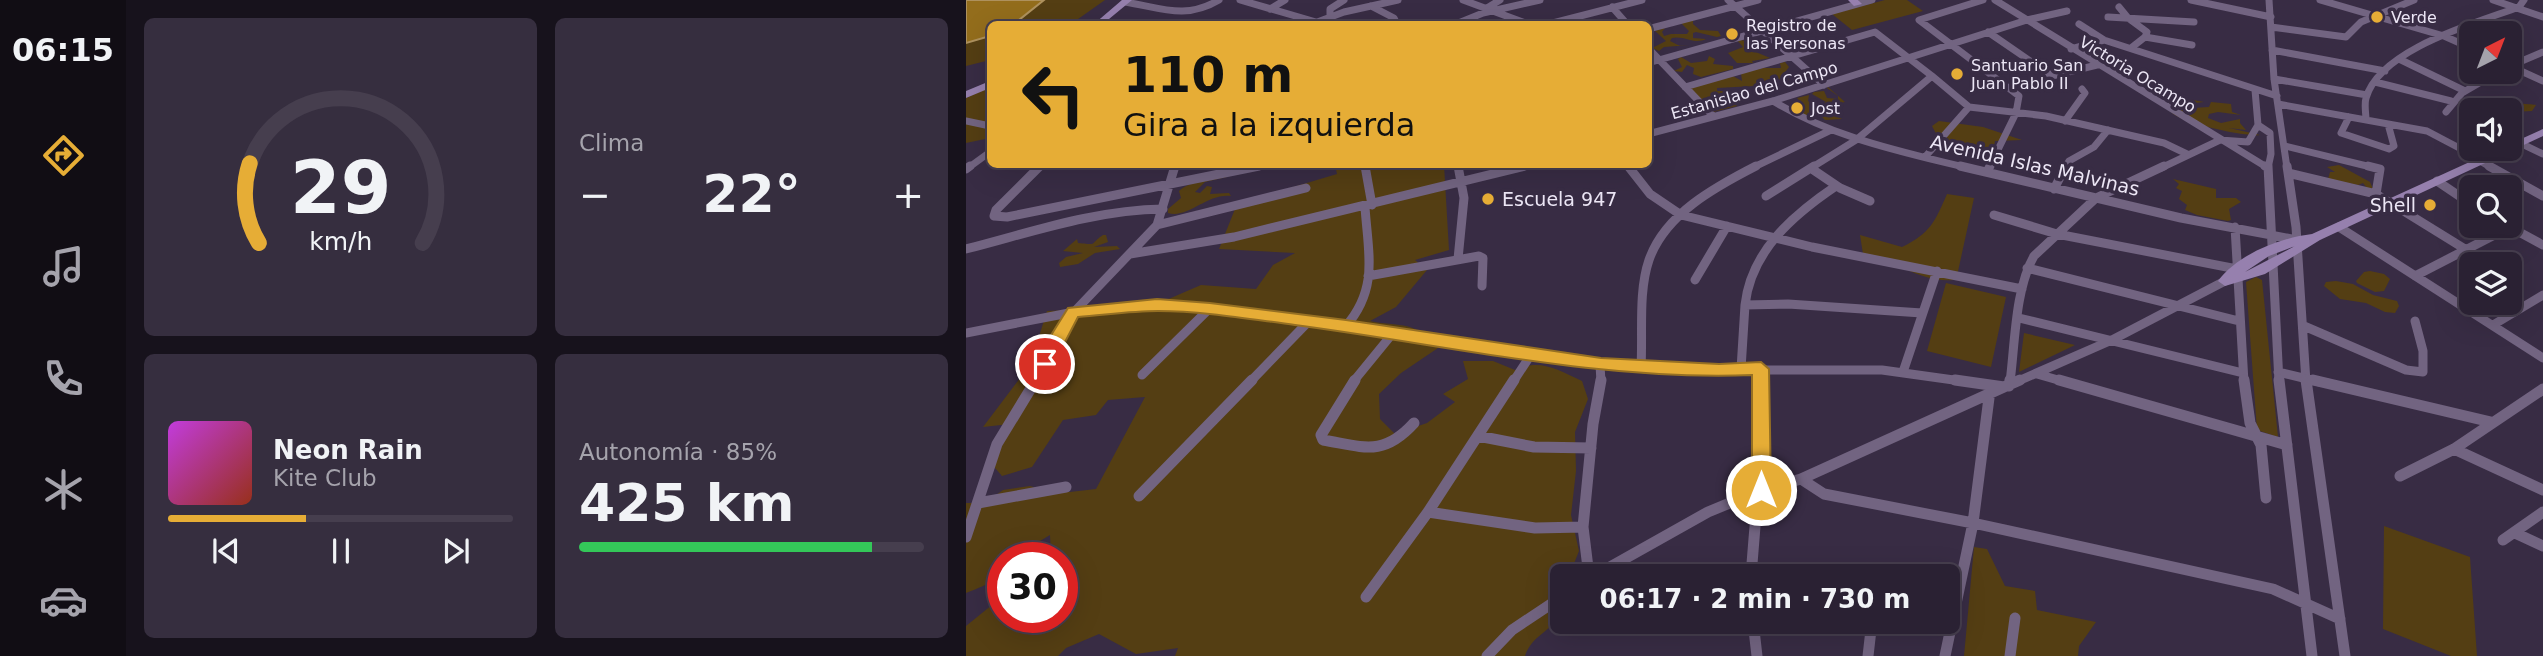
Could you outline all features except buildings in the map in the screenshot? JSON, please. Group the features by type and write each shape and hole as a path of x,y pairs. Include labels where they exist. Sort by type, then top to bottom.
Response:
{"main road":[{"path":"1102,21 1127,1"},
{"path":"966,95 987,85"},
{"path":"2522,141 2543,132"},
{"path":"2225,281 2273,250 2297,246 2481,161"}],"street":[{"path":"1127,1 1188,13 1202,10 1219,0"},
{"path":"1240,0 1308,21"},
{"path":"1270,9 1285,0"},
{"path":"1329,17 1330,9 1344,0"},
{"path":"1319,21 1398,0"},
{"path":"1463,0 1521,21"},
{"path":"1491,9 1500,0"},
{"path":"1463,21 1491,9 1541,0"},
{"path":"1558,21 1612,4 1642,0"},
{"path":"1728,0 1824,85"},
{"path":"1652,28 1758,0"},
{"path":"1983,0 1919,20 2019,96 2016,113 1987,172"},
{"name":"Victoria Ocampo","path":"1996,0 2071,49 2268,168"},
{"path":"2191,0 2271,17"},
{"path":"2269,0 2274,79 2297,246 2306,379 2345,656"},
{"path":"2320,0 2459,43"},
{"path":"2271,27 2330,36 2349,35 2357,24 2414,0"},
{"path":"2493,0 2543,17"},
{"path":"2366,120 2367,95 2375,82 2399,59 2444,36 2519,7 2524,0"},
{"path":"1652,62 1863,1"},
{"path":"1612,4 1625,21"},
{"path":"1370,6 1394,18 1390,21"},
{"path":"2119,7 2125,18 2147,32 2145,37 2131,48"},
{"name":"Estanislao del Campo","path":"1652,133 1773,101 2065,8"},
{"path":"2108,17 2194,22"},
{"path":"2079,24 2104,40 2278,100 2434,133 2459,148"},
{"path":"1685,87 1875,32 1969,107 2108,130 2164,143 2186,154"},
{"path":"1988,32 2052,76 2097,65"},
{"path":"2145,37 2192,45"},
{"path":"2071,49 2104,40"},
{"path":"2272,50 2385,71"},
{"path":"1652,52 1713,117"},
{"path":"2522,61 2542,53"},
{"path":"2399,59 2463,90"},
{"path":"2522,71 2543,81"},
{"path":"1766,197 1856,140 1932,76"},
{"path":"2274,79 2367,95"},
{"path":"2375,82 2452,101"},
{"path":"2446,112 2463,90 2475,84"},
{"path":"2065,121 2085,93 2082,89"},
{"path":"1945,656 1998,387 2020,318 2026,268 2034,256 2096,198 2220,140 2248,142 2258,125 2255,90"},
{"name":"Avenida Islas Malvinas","path":"1773,101 1829,131 1856,140 2054,189 2235,228 2273,250 2297,246"},
{"path":"1925,157 1969,107"},
{"path":"2349,117 2341,133 2389,149 2394,146 2388,124"},
{"path":"966,121 987,125"},
{"path":"2258,125 2270,133 2271,154 2268,168 2278,372 2312,656"},
{"path":"2054,189 2069,161 2094,147 2108,130"},
{"path":"1641,368 1648,262 1664,232 1681,215 1720,186 1829,131"},
{"path":"2285,146 2380,169 2376,194"},
{"path":"2522,149 2543,154"},
{"path":"966,169 987,154"},
{"path":"2481,161 2543,196"},
{"path":"1038,168 994,216 1007,217 1251,168"},
{"path":"966,537 1008,422 1028,394 1074,312 1157,225 1175,168"},
{"path":"1346,326 1364,301 1368,276 1365,168"},
{"path":"1458,259 1464,198 1459,168"},
{"path":"1130,254 1195,245 1368,206 1518,168"},
{"path":"1630,168 1652,200 1681,215 1776,238 2022,289"},
{"path":"1812,169 1836,186 1870,201"},
{"path":"2288,173 2376,194 2465,249"},
{"path":"2437,181 2459,196"},
{"path":"1741,369 1748,284 1776,238 1797,213 1836,186"},
{"path":"1157,225 1307,188"},
{"path":"966,249 1106,213 1142,208 1163,209"},
{"path":"1994,215 2057,234 2239,274"},
{"path":"1695,280 1727,226"},
{"path":"2339,227 2543,358"},
{"path":"2235,228 2243,373 2254,434 2260,445 2266,498"},
{"path":"2522,233 2543,244"},
{"path":"2414,276 2486,238"},
{"path":"1368,276 1479,256 1483,258 1482,286"},
{"path":"2026,268 2239,321"},
{"path":"1903,372 1937,271"},
{"path":"1613,564 1708,512 1761,490 1801,479 1998,387 2036,374 2112,340 2225,281"},
{"path":"2493,325 2543,295"},
{"path":"1745,305 1788,304 1922,313"},
{"path":"966,333 1044,316 1157,305 1210,308 1309,321 1601,365 1903,372 1998,387"},
{"path":"1143,374 1210,308"},
{"path":"2020,318 2243,373"},
{"path":"1139,496 1309,321"},
{"path":"2304,326 2418,373 2423,372 2423,351 2414,321"},
{"path":"1393,333 1350,386 1321,435 1323,440 1383,449 1402,438 1414,423"},
{"path":"1366,597 1428,512 1532,353"},
{"path":"1589,564 1583,527 1601,365"},
{"path":"1752,564 1761,490 1761,369"},
{"path":"2278,372 2491,422"},
{"path":"2036,374 2287,444"},
{"path":"2400,477 2454,449 2543,389"},
{"path":"1478,436 1504,444 1567,449 1591,448"},
{"path":"2454,449 2543,490"},
{"path":"1801,479 1824,494 1973,523 2273,589 2305,601 2340,619"},
{"path":"978,503 1066,487"},
{"path":"1428,512 1535,528 1583,527"},
{"path":"2504,540 2543,512"},
{"path":"2515,533 2543,546"},
{"path":"1487,656 1512,629 1550,604"},
{"path":"2010,656 2015,618"},
{"path":"1754,634 1757,656"},
{"path":"1868,656 1871,634"}],"shaded area":[{"path":"966,0 1044,0 1018,21 987,21 987,37 966,43"},
{"path":"1044,0 1105,0 1075,21 1018,21"},
{"path":"1885,0 1907,0 1923,11 1852,30 1832,14"},
{"path":"1693,19 1693,24 1700,30 1718,31 1721,36 1696,32 1693,33 1693,38 1706,39 1697,41 1672,38 1670,41 1680,46 1664,47 1659,51 1652,48 1652,44 1654,47 1666,41 1655,31 1665,28 1662,32 1664,36 1687,34 1689,31 1681,23"},
{"path":"987,37 987,61 966,66 966,43"},
{"path":"1736,39 1765,41 1753,45 1751,50 1770,58 1752,61 1753,63 1737,63 1728,53 1743,47"},
{"path":"1709,56 1715,59 1713,64 1733,66 1733,69 1701,77 1693,74 1694,68 1687,65 1682,72 1674,71 1682,67 1678,59 1681,57 1691,63 1707,61"},
{"path":"1785,62 1789,67 1783,75 1789,78 1788,81 1772,78 1754,86 1717,88 1717,91 1728,91 1732,99 1714,99 1708,103 1717,107 1735,103 1737,106 1713,112 1697,102 1690,86 1731,75 1742,81 1741,73 1763,68 1781,68 1780,63"},
{"path":"1828,87 1845,102 1830,105 1825,110 1836,109 1838,112 1834,115 1842,119 1825,120 1821,116 1807,116 1795,110 1803,107 1797,98 1809,95 1808,101 1814,105 1826,102 1812,94 1814,92 1824,91 1827,98 1838,99"},
{"path":"987,88 987,139 966,143 966,98"},
{"path":"2170,96 2204,102 2187,104 2192,108 2209,107 2211,102 2231,104 2232,112 2241,115 2218,112 2209,114 2208,118 2221,123 2240,119 2246,130 2229,128 2260,135 2241,134 2187,121 2171,112 2165,103 2171,102"},
{"path":"2522,104 2536,105 2532,111 2522,111"},
{"path":"1939,121 1983,127 2022,140 1995,141 1992,156 1963,157 1955,154 1937,136 1932,126"},
{"path":"2339,165 2370,182 2373,189 2367,188 2363,183 2358,185 2328,179 2330,172 2335,172 2327,167"},
{"path":"1336,168 1444,168 1449,250 1415,260 1427,270 1396,307 1370,321 1407,326 1421,333 1438,348 1401,373 1379,394 1380,419 1395,434 1427,423 1455,402 1443,394 1468,379 1463,361 1493,361 1515,370 1541,365 1582,381 1588,399 1575,432 1576,471 1571,515 1579,551 1574,564 1550,564 1550,626 1532,643 1525,656 1175,656 1178,648 1136,654 1099,634 1066,648 1058,656 966,656 966,626 987,609 987,633 1078,633 1078,542 1050,542 1050,535 1038,542 987,542 987,584 966,593 966,503 985,503 1003,490 1030,486 1048,491 1070,492 1096,489 1145,397 1108,400 1096,415 1063,420 1032,467 1002,476 990,462 1010,424 983,427 1030,365 1047,311 1150,307 1201,285 1256,289 1273,265 1295,253 1219,249 1237,204 1337,174"},
{"path":"1231,176 1205,182 1195,192 1200,193 1207,186 1212,187 1210,194 1229,193 1231,196 1214,198 1183,212 1168,213 1168,209 1181,198 1179,191 1184,187 1204,180"},
{"path":"2173,179 2216,189 2216,198 2236,198 2241,202 2229,209 2231,220 2228,221 2197,215 2185,210 2187,205 2179,199 2182,191 2176,188 2179,184"},
{"path":"1947,194 1974,198 1957,276 1953,280 1929,278 1863,254 1860,235 1902,247 1920,237 1935,219"},
{"path":"1106,235 1108,242 1094,247 1117,246 1120,249 1095,253 1078,264 1060,267 1059,263 1066,257 1083,253 1063,251 1077,239 1078,243 1093,244"},
{"path":"2364,272 2384,274 2390,279 2384,291 2375,292 2357,283"},
{"path":"2256,277 2262,280 2278,437 2257,430 2246,282"},
{"path":"2326,282 2353,284 2373,295 2397,301 2399,306 2395,313 2385,312 2366,303 2340,299 2324,286"},
{"path":"1946,283 2006,297 1991,367 1927,351"},
{"path":"2024,333 2075,345 2019,372"},
{"path":"2384,526 2470,557 2477,656 2451,656 2383,629"},
{"path":"1974,547 1987,549 2005,586 2035,591 2037,610 2096,622 2079,646 2078,656 1964,656"}],"place":[{"name":"Verde","path":"2377,17"},
{"name":"Registro de las Personas","path":"1732,34"},
{"name":"Santuario San Juan Pablo II","path":"1957,74"},
{"name":"Jost","path":"1797,108"},
{"name":"Escuela 947","path":"1488,199"},
{"name":"Shell","path":"2430,205"}],"route":[{"path":"1045,364 1074,312 1157,305 1210,308 1346,326 1601,365 1761,369 1761,490"}]}
